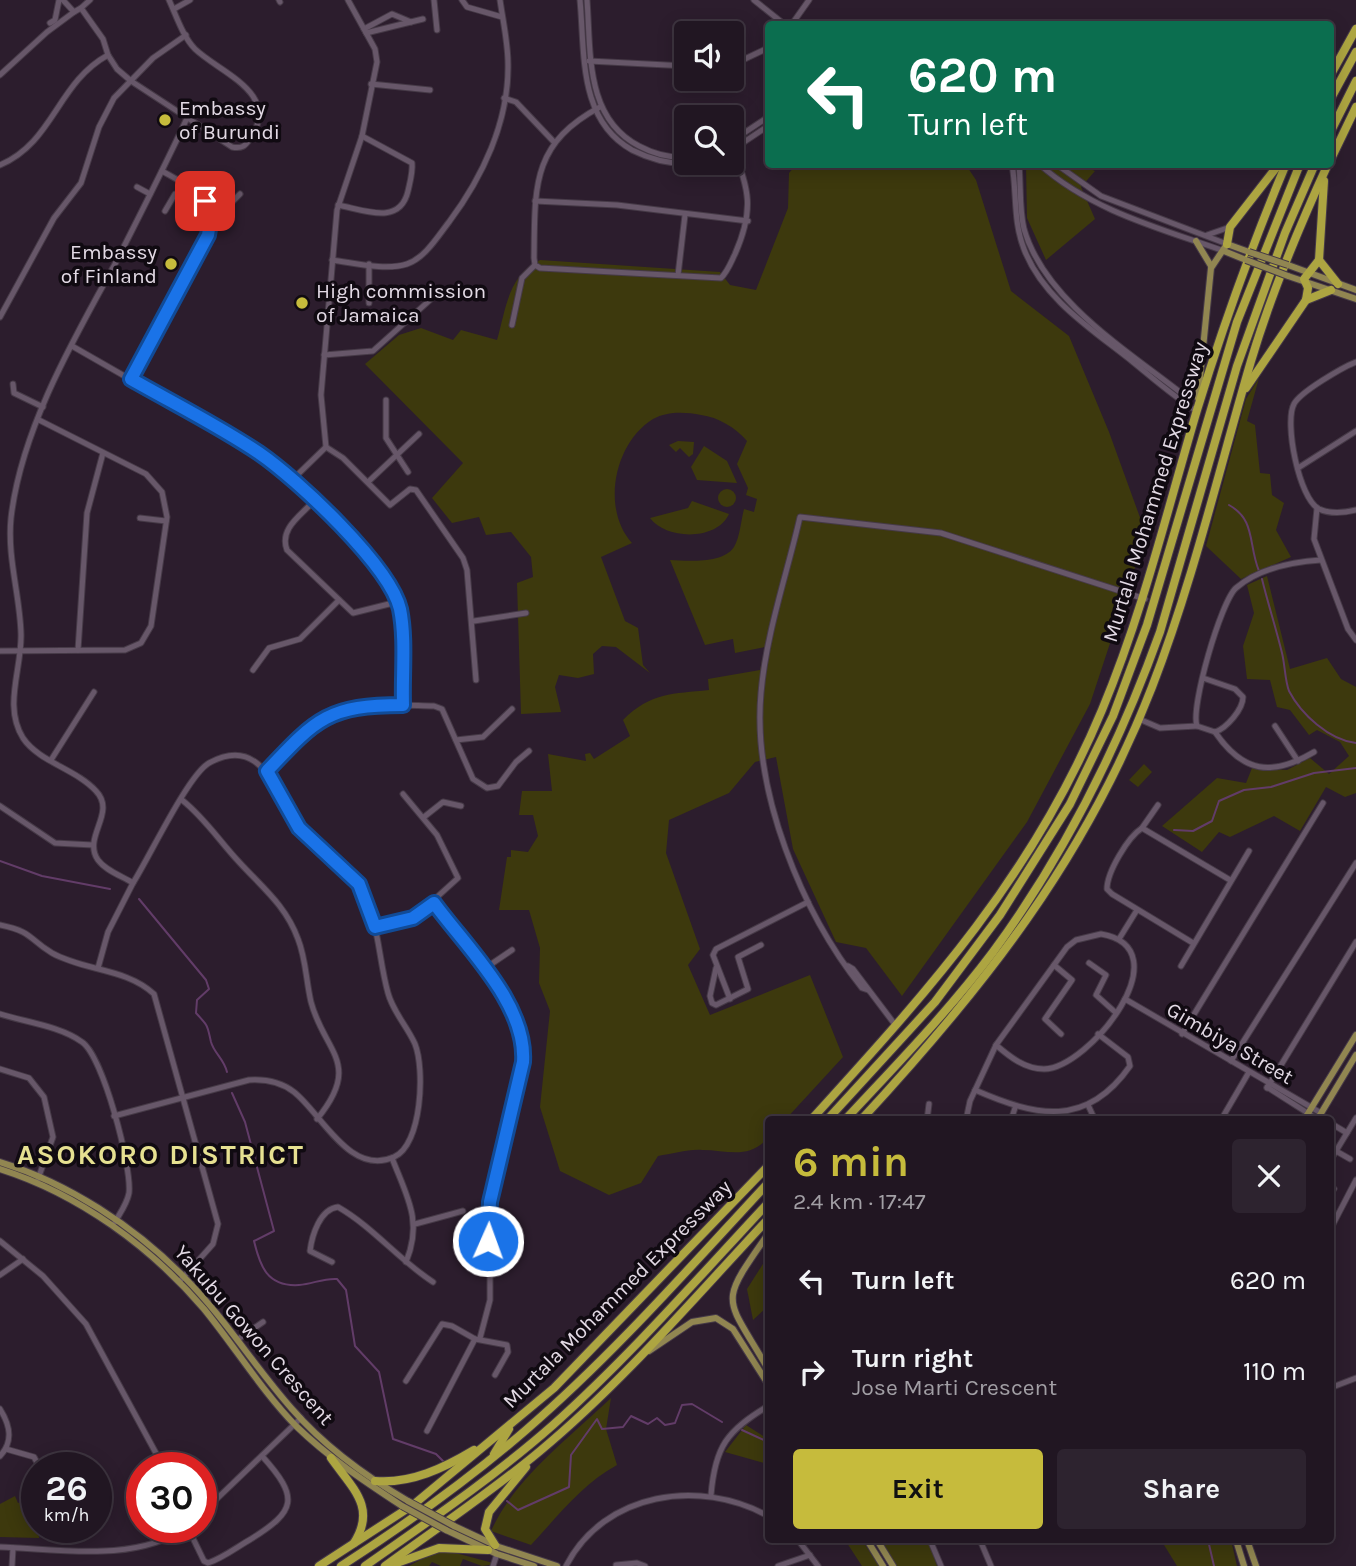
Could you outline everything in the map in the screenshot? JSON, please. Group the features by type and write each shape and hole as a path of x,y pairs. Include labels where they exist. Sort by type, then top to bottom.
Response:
{"highway":[{"path":"1334,69 1356,29"},
{"path":"1334,93 1356,52"},
{"path":"1334,125 1356,81"},
{"path":"1334,152 1356,107"},
{"path":"1225,248 1230,227 1276,168"},
{"name":"Murtala Mohammed Expressway","path":"815,1116 897,1027 967,942 1024,861 1068,782 1101,712 1144,599 1201,390 1248,258 1284,168"},
{"name":"Murtala Mohammed Expressway","path":"831,1116 935,1002 1000,915 1057,826 1089,765 1113,716 1147,625 1237,322 1298,168"},
{"name":"Murtala Mohammed Expressway","path":"849,1116 927,1032 993,951 1061,848 1088,799 1145,673 1174,590 1252,321 1313,168"},
{"path":"864,1116 983,982 1034,912 1082,833 1139,719 1178,612 1252,358 1296,238 1326,168"},
{"path":"1306,300 1334,287 1319,260 1322,189 1327,168"},
{"path":"1243,393 1306,300 1307,276 1319,260"},
{"path":"1252,321 1252,358"},
{"path":"1215,354 1237,322"},
{"path":"1089,765 1101,712"},
{"path":"1061,848 1082,833"},
{"path":"967,942 1000,915"},
{"path":"983,982 993,951"},
{"name":"Murtala Mohammed Expressway","path":"319,1566 430,1492 554,1388 765,1169"},
{"name":"Murtala Mohammed Expressway","path":"341,1566 491,1460 587,1374 765,1186"},
{"name":"Murtala Mohammed Expressway","path":"365,1566 446,1510 550,1427 665,1313 765,1206"},
{"path":"738,1234 765,1218"},
{"path":"386,1566 439,1548 493,1550 485,1529 489,1511 541,1451 637,1360 765,1219"},
{"path":"615,1327 666,1293"},
{"path":"643,1352 665,1313"},
{"path":"491,1460 513,1424"},
{"path":"375,1481 391,1483 415,1478 462,1458 495,1438"},
{"path":"386,1566 541,1451"},
{"path":"331,1458 364,1509 365,1520 354,1544"},
{"path":"446,1510 494,1487"},
{"path":"366,1537 406,1522"}],"main road":[{"path":"1196,241 1211,268"},
{"path":"1225,248 1249,251 1289,265 1356,299"},
{"path":"1225,248 1246,260 1289,276 1307,276"},
{"path":"1201,390 1211,268 1225,248"},
{"path":"1334,287 1356,290"},
{"path":"1308,1114 1355,1037"},
{"path":"1319,1116 1356,1055"},
{"name":"Yakubu Gowon Crescent","path":"0,1161 114,1223 182,1279 237,1340 301,1418 343,1458 405,1504 454,1526 493,1550 557,1566"},
{"name":"Yakubu Gowon Crescent","path":"0,1170 37,1180"},
{"path":"765,1238 735,1281 732,1306 765,1364"},
{"name":"Yakubu Gowon Crescent","path":"182,1279 295,1424 331,1458 446,1530 534,1566"},
{"path":"637,1360 692,1322 716,1318 733,1329 765,1379"},
{"path":"869,1543 883,1566"},
{"path":"879,1543 893,1566"},
{"path":"1237,1543 1244,1566"},
{"path":"1248,1543 1256,1566"}],"street":[{"path":"50,23 55,20 61,0 74,12"},
{"path":"2,70 90,0"},
{"path":"81,8 103,39 108,55 117,69 131,81 238,148 247,144 260,118 259,109 244,85 231,72 194,48 169,0"},
{"path":"174,9 190,0"},
{"path":"348,0 377,54 362,136 338,205 321,396 326,447 368,482 390,505 410,489 419,493 463,558 474,621 476,680"},
{"path":"434,0 438,30"},
{"path":"462,0 467,7 502,17"},
{"path":"332,260 401,265 414,261 443,229 473,187 489,156 509,66 500,0"},
{"path":"580,0 597,109 607,130 638,153 674,163"},
{"path":"587,0 589,61"},
{"path":"754,0 780,21"},
{"path":"794,21 809,0"},
{"path":"365,31 394,14 411,22"},
{"path":"365,31 423,19"},
{"path":"374,24 378,30"},
{"path":"0,317 54,218 81,183 104,114 114,98 167,47 186,35"},
{"path":"744,59 765,49"},
{"path":"1,167 35,142 71,86 108,55"},
{"path":"589,61 674,65"},
{"path":"371,84 430,90"},
{"path":"504,97 516,102 554,142"},
{"path":"512,325 522,278 535,265 535,201 539,169 554,142 597,109"},
{"path":"597,109 610,125 632,142 659,154 674,156"},
{"path":"134,883 105,868 98,860 93,845 104,809 100,797 88,784 26,742 15,720 13,698 21,651 20,618 10,552 10,528 15,495 43,407 188,116"},
{"path":"744,133 765,119"},
{"path":"744,141 765,128"},
{"path":"338,205 388,214 399,209 406,199 412,163 362,136"},
{"path":"1012,168 1015,218 1028,258 1051,294 1181,393 1201,390"},
{"path":"1019,168 1022,216 1031,249 1059,292 1086,319 1197,411"},
{"path":"1044,168 1059,181 1104,209 1196,241 1225,248"},
{"path":"1062,168 1101,196 1206,236 1225,248"},
{"path":"131,379 208,235 210,212 199,194 162,171"},
{"path":"535,265 721,278 725,275 748,221 749,195 742,175"},
{"path":"165,211 175,194 182,195 188,186"},
{"path":"137,187 150,194"},
{"path":"210,212 226,208 240,194"},
{"path":"535,201 617,205 748,221"},
{"path":"678,275 685,215"},
{"path":"1206,236 1230,227"},
{"path":"369,264 369,303"},
{"path":"324,355 373,351 430,300"},
{"path":"72,346 260,453 292,480 379,567 397,602 402,637 403,705"},
{"path":"1356,362 1298,398 1293,405 1290,423 1298,468 1309,499 1317,508 1330,512 1356,510"},
{"path":"13,384 14,393 43,407"},
{"path":"386,400 384,430 395,455 408,472"},
{"path":"0,651 131,649 146,637 151,626 166,521 165,500 157,485 146,474 39,420"},
{"path":"1298,468 1356,431"},
{"path":"368,482 419,434"},
{"path":"292,480 326,447"},
{"path":"78,650 85,524 103,453"},
{"path":"313,502 287,529 287,550 356,614 397,602"},
{"path":"1317,508 1313,533 1348,629 1356,640"},
{"path":"897,1027 868,990 862,988 827,939 808,902 782,834 768,784 761,732 761,694 767,656 800,517 941,533 1144,599"},
{"path":"140,518 166,521"},
{"path":"1197,726 1195,713 1203,678 1232,592 1245,582 1275,567 1321,560"},
{"path":"253,670 269,648 300,639 339,600"},
{"path":"474,621 526,613"},
{"path":"1203,678 1235,689 1243,696 1241,707 1225,726 1214,732"},
{"path":"51,760 94,692"},
{"path":"267,771 306,730 332,713 365,705 442,709 473,779 490,789 498,786 516,762 529,751"},
{"path":"456,740 483,737 512,709"},
{"path":"1139,719 1160,728 1197,726 1214,732 1248,764 1259,769 1287,767 1314,752"},
{"path":"1275,726 1298,761"},
{"path":"98,968 108,932 199,771 218,760 243,758 267,771 299,828 359,884 375,927 388,993 415,1044 420,1065 414,1131 405,1149 392,1158 373,1158 353,1151 317,1119 294,1092 280,1084 263,1081 249,1080 114,1116"},
{"path":"375,927 413,918 456,883 458,876 424,817 403,794"},
{"path":"182,800 201,816 241,864 271,892 299,939 311,1001 333,1044 338,1067 331,1100 317,1119"},
{"path":"424,817 443,802 461,806"},
{"path":"1182,1034 1323,803"},
{"path":"1158,805 1132,838 1107,884 1112,894 1193,943"},
{"path":"0,806 55,843 93,845"},
{"path":"1142,828 1230,880"},
{"path":"1181,967 1249,851"},
{"path":"1231,1061 1356,863"},
{"path":"730,999 713,955 719,946 808,902"},
{"path":"427,1431 477,1338 490,1300 490,1202 523,1057 522,1039 510,1006 434,903"},
{"path":"1119,939 1137,910"},
{"path":"0,925 24,930 52,953 140,983 154,994 185,1097 218,1231 213,1244 182,1279"},
{"path":"967,1116 975,1090 996,1045 1054,965 1076,940 1101,934 1119,939 1132,957 1136,973 1125,999 1098,1034 1074,1058 1053,1068 1033,1068 1020,1063 996,1045"},
{"path":"1267,1084 1356,942"},
{"path":"717,965 710,1000 716,1005 748,988 738,957 761,945"},
{"path":"484,969 512,950"},
{"path":"1089,963 1107,975 1096,995 1115,1012"},
{"path":"1054,965 1072,980 1045,1019 1061,1034"},
{"name":"Gimbiya Street","path":"1125,999 1249,1072 1308,1114"},
{"path":"0,1014 70,1035 85,1044 100,1069 114,1116 129,1189 127,1200 114,1223"},
{"path":"975,1090 1015,1108 1051,1113 1088,1104 1108,1090 1130,1066 1128,1057 1098,1034"},
{"path":"0,1069 29,1078 38,1086 44,1097 52,1137 37,1180"},
{"path":"1223,1116 1249,1072"},
{"path":"928,1116 929,1104"},
{"path":"1088,1104 1093,1116"},
{"path":"1012,1116 1015,1108"},
{"path":"1334,1153 1354,1127 1356,1118"},
{"path":"1334,1125 1347,1133"},
{"path":"1334,1156 1350,1159"},
{"path":"392,1158 412,1209 415,1224 405,1262"},
{"path":"1334,1222 1356,1180"},
{"path":"332,1262 312,1255 310,1251 320,1222 329,1210 338,1207 360,1219 405,1262 433,1282"},
{"path":"415,1224 463,1211"},
{"path":"0,1241 23,1259 86,1324 155,1452"},
{"path":"0,1275 23,1259"},
{"path":"237,1340 262,1322"},
{"path":"406,1381 439,1326 452,1326 477,1338 508,1347 495,1376"},
{"path":"1334,1386 1356,1378"},
{"path":"0,1409 10,1427 6,1449 0,1456"},
{"path":"712,1495 713,1477 724,1442 738,1425 765,1409"},
{"path":"217,1499 301,1418"},
{"path":"6,1449 21,1453"},
{"path":"195,1543 204,1561 208,1563 281,1521 287,1506 286,1490 262,1456"},
{"path":"566,1566 588,1535 622,1510 675,1495 712,1495 739,1502 765,1515"},
{"path":"0,1547 126,1549 151,1543"},
{"path":"800,1543 818,1566"},
{"path":"931,1543 941,1566"},
{"path":"981,1543 991,1566"},
{"path":"12,1566 13,1548"},
{"path":"493,1550 493,1566"},
{"path":"778,1566 810,1555"},
{"path":"616,1564 637,1563 645,1566"}],"shaded area":[{"path":"793,168 968,168 976,180 1011,291 1069,336 1109,432 1146,534 1090,704 1027,822 902,996 866,948 836,942 793,849 776,757 755,762 729,793 669,820 666,853 700,949 688,965 710,1015 810,975 843,1057 789,1116 765,1116 765,1141 760,1145 745,1151 697,1150 658,1156 641,1183 609,1195 560,1171 540,1107 550,1011 539,983 540,948 529,910 499,910 507,857 511,857 511,850 528,852 538,836 533,815 519,815 522,791 552,791 548,754 586,761 585,754 590,753 594,759 630,736 623,720 643,704 663,696 709,690 708,679 760,670 765,647 735,653 733,639 705,645 670,560 713,559 734,547 744,509 754,512 757,499 746,495 748,488 737,464 747,441 720,421 689,413 659,416 640,430 629,444 616,477 617,513 622,529 632,543 601,557 625,621 638,628 643,665 650,673 616,647 602,646 593,654 594,674 578,678 559,675 555,687 561,712 521,714 517,583 533,577 531,557 511,532 486,535 479,517 452,523 432,498 463,463 365,364 399,335 421,328 453,340 461,330 497,340 506,305 515,284 529,266 540,260 720,272 730,285 756,290 788,208 789,173"},
{"path":"1026,168 1088,168 1095,171 1081,187 1095,219 1046,260 1027,218"},
{"path":"1259,378 1247,421 1255,425 1260,473 1270,474 1272,495 1284,503 1276,530 1291,557 1241,579 1206,546 1246,399"},
{"path":"678,441 694,442 693,454 689,457 680,448 676,452 669,445"},
{"path":"704,446 727,461 737,483 697,480 691,467"},
{"path":"723,489 731,489 736,498 734,505 723,507 718,502 718,494"},
{"path":"692,501 729,514 723,523 714,529 691,534 667,530 650,518 688,508"},
{"path":"1267,576 1290,669 1327,658 1341,679 1356,687 1356,793 1345,797 1326,787 1300,831 1274,816 1230,837 1219,832 1202,852 1162,826 1217,778 1246,783 1252,768 1287,770 1310,758 1329,774 1349,756 1340,742 1317,730 1309,735 1290,710 1277,707 1270,680 1247,679 1243,646 1254,613 1247,585"},
{"path":"1144,764 1152,772 1138,787 1129,780"},
{"path":"765,1261 765,1309 753,1320 747,1289"},
{"path":"611,1398 606,1429 617,1465 582,1491 531,1545 491,1531 501,1512 528,1476"},
{"path":"746,1425 765,1437 765,1463 725,1452"},
{"path":"15,1496 18,1503 21,1502 21,1538 0,1537 0,1504"},
{"path":"847,1543 864,1543 879,1566 862,1566"},
{"path":"883,1543 929,1543 937,1566 897,1566"},
{"path":"1163,1543 1232,1543 1237,1566 1177,1566"},
{"path":"448,1551 497,1564 482,1566 463,1559 460,1566 441,1566 432,1562 429,1566 409,1566 433,1553"}],"waterway":[{"path":"1229,505 1244,518 1259,571"},
{"path":"1262,579 1282,653 1289,691 1294,700 1308,717 1326,731 1356,743"},
{"path":"1174,830 1193,831 1212,821 1219,801 1244,790 1271,787 1314,773 1356,768"},
{"path":"0,861 42,876 110,889"},
{"path":"139,899 206,980 209,989 197,1000 196,1013 207,1026 212,1046 227,1072"},
{"path":"232,1093 245,1122 274,1231 254,1241 262,1266 272,1279 288,1285 337,1279 346,1290 355,1346 379,1372 393,1439 436,1454 443,1461"},
{"path":"507,1501 518,1510 569,1487 571,1455 597,1419 602,1429 623,1427 631,1416 648,1424 657,1418 665,1425 675,1423 682,1405 692,1404 722,1422"},
{"path":"742,1430 765,1441"},
{"path":"1209,1543 1214,1566"}],"place":[{"name":"Embassy of Burundi","path":"165,120"},
{"name":"Embassy of Finland","path":"171,264"},
{"name":"High commission of Jamaica","path":"302,303"}],"district":[{"name":"ASOKORO DISTRICT","path":"161,1154"}],"route":[{"path":"205,201 211,217 208,235 131,379 260,453 292,480 355,542 379,567 393,590 400,610 403,705 365,705 332,713 306,730 267,771 303,833 359,884 368,902 375,927 418,916 434,903 510,1006 522,1039 523,1062 490,1202 488,1241"}]}
